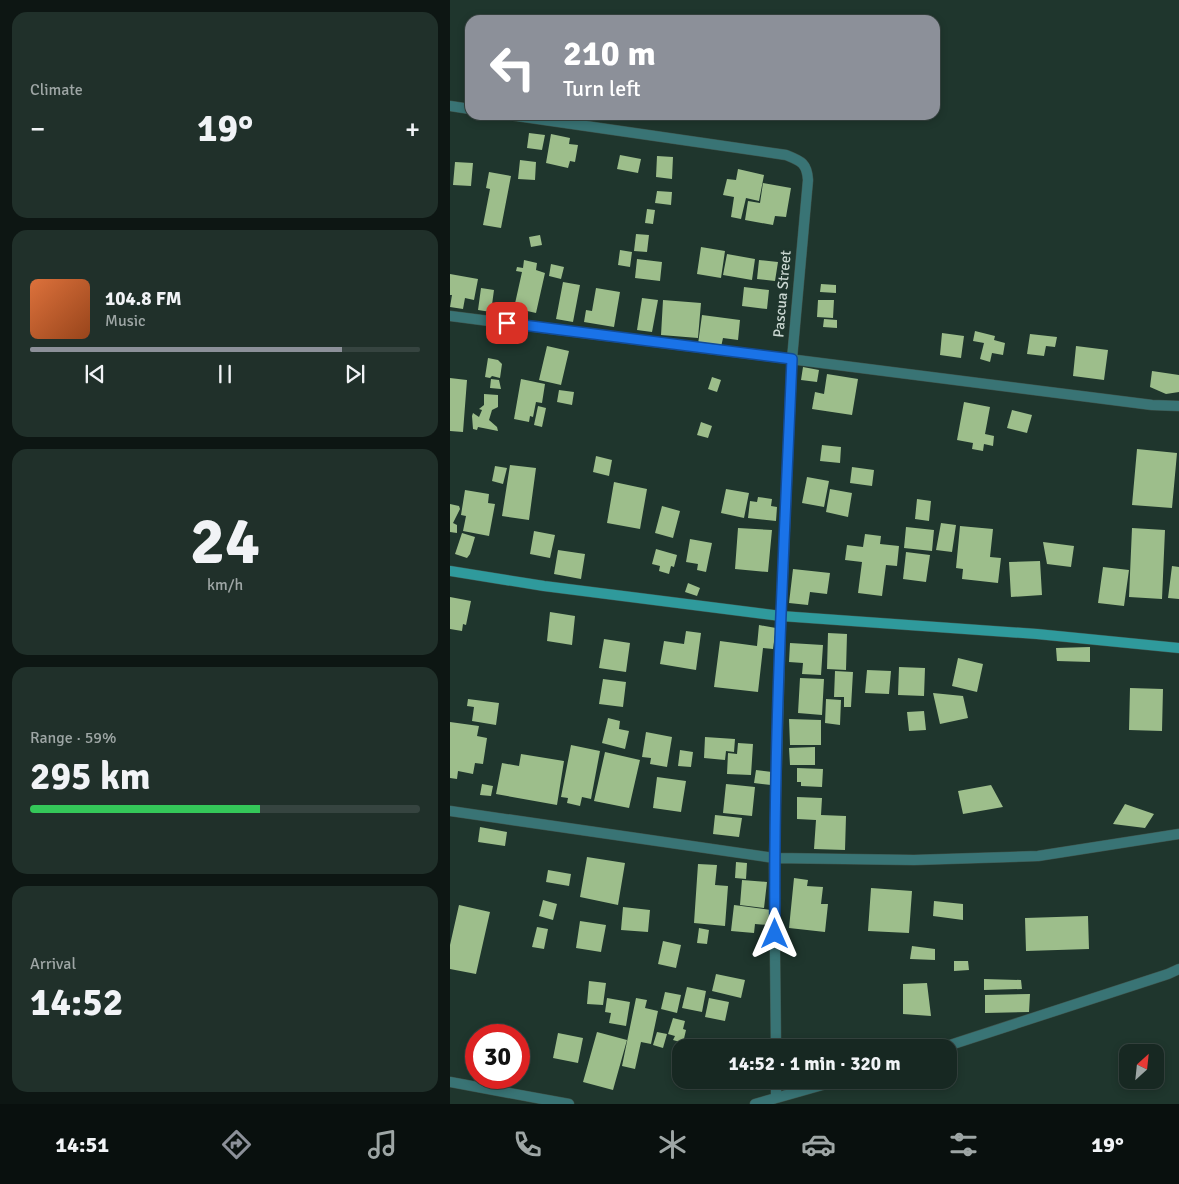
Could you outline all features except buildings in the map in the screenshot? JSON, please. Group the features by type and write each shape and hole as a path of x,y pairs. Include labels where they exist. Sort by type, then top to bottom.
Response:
{"street":[{"path":"450,106 465,108"},
{"name":"Pascua Street","path":"544,120 786,155 801,161 807,169 808,180 792,359 781,616 774,858 776,1039"},
{"path":"450,316 1152,405 1179,406"},
{"path":"450,572 781,616 1037,634 1179,648"},
{"path":"450,811 774,858 914,860 1038,856 1179,834"},
{"path":"957,1043 1179,969"},
{"path":"450,1082 569,1104"},
{"path":"776,1089 776,1098"},
{"path":"755,1104 808,1089"}],"route":[{"path":"507,323 792,359 781,616 774,858 775,934"}]}
